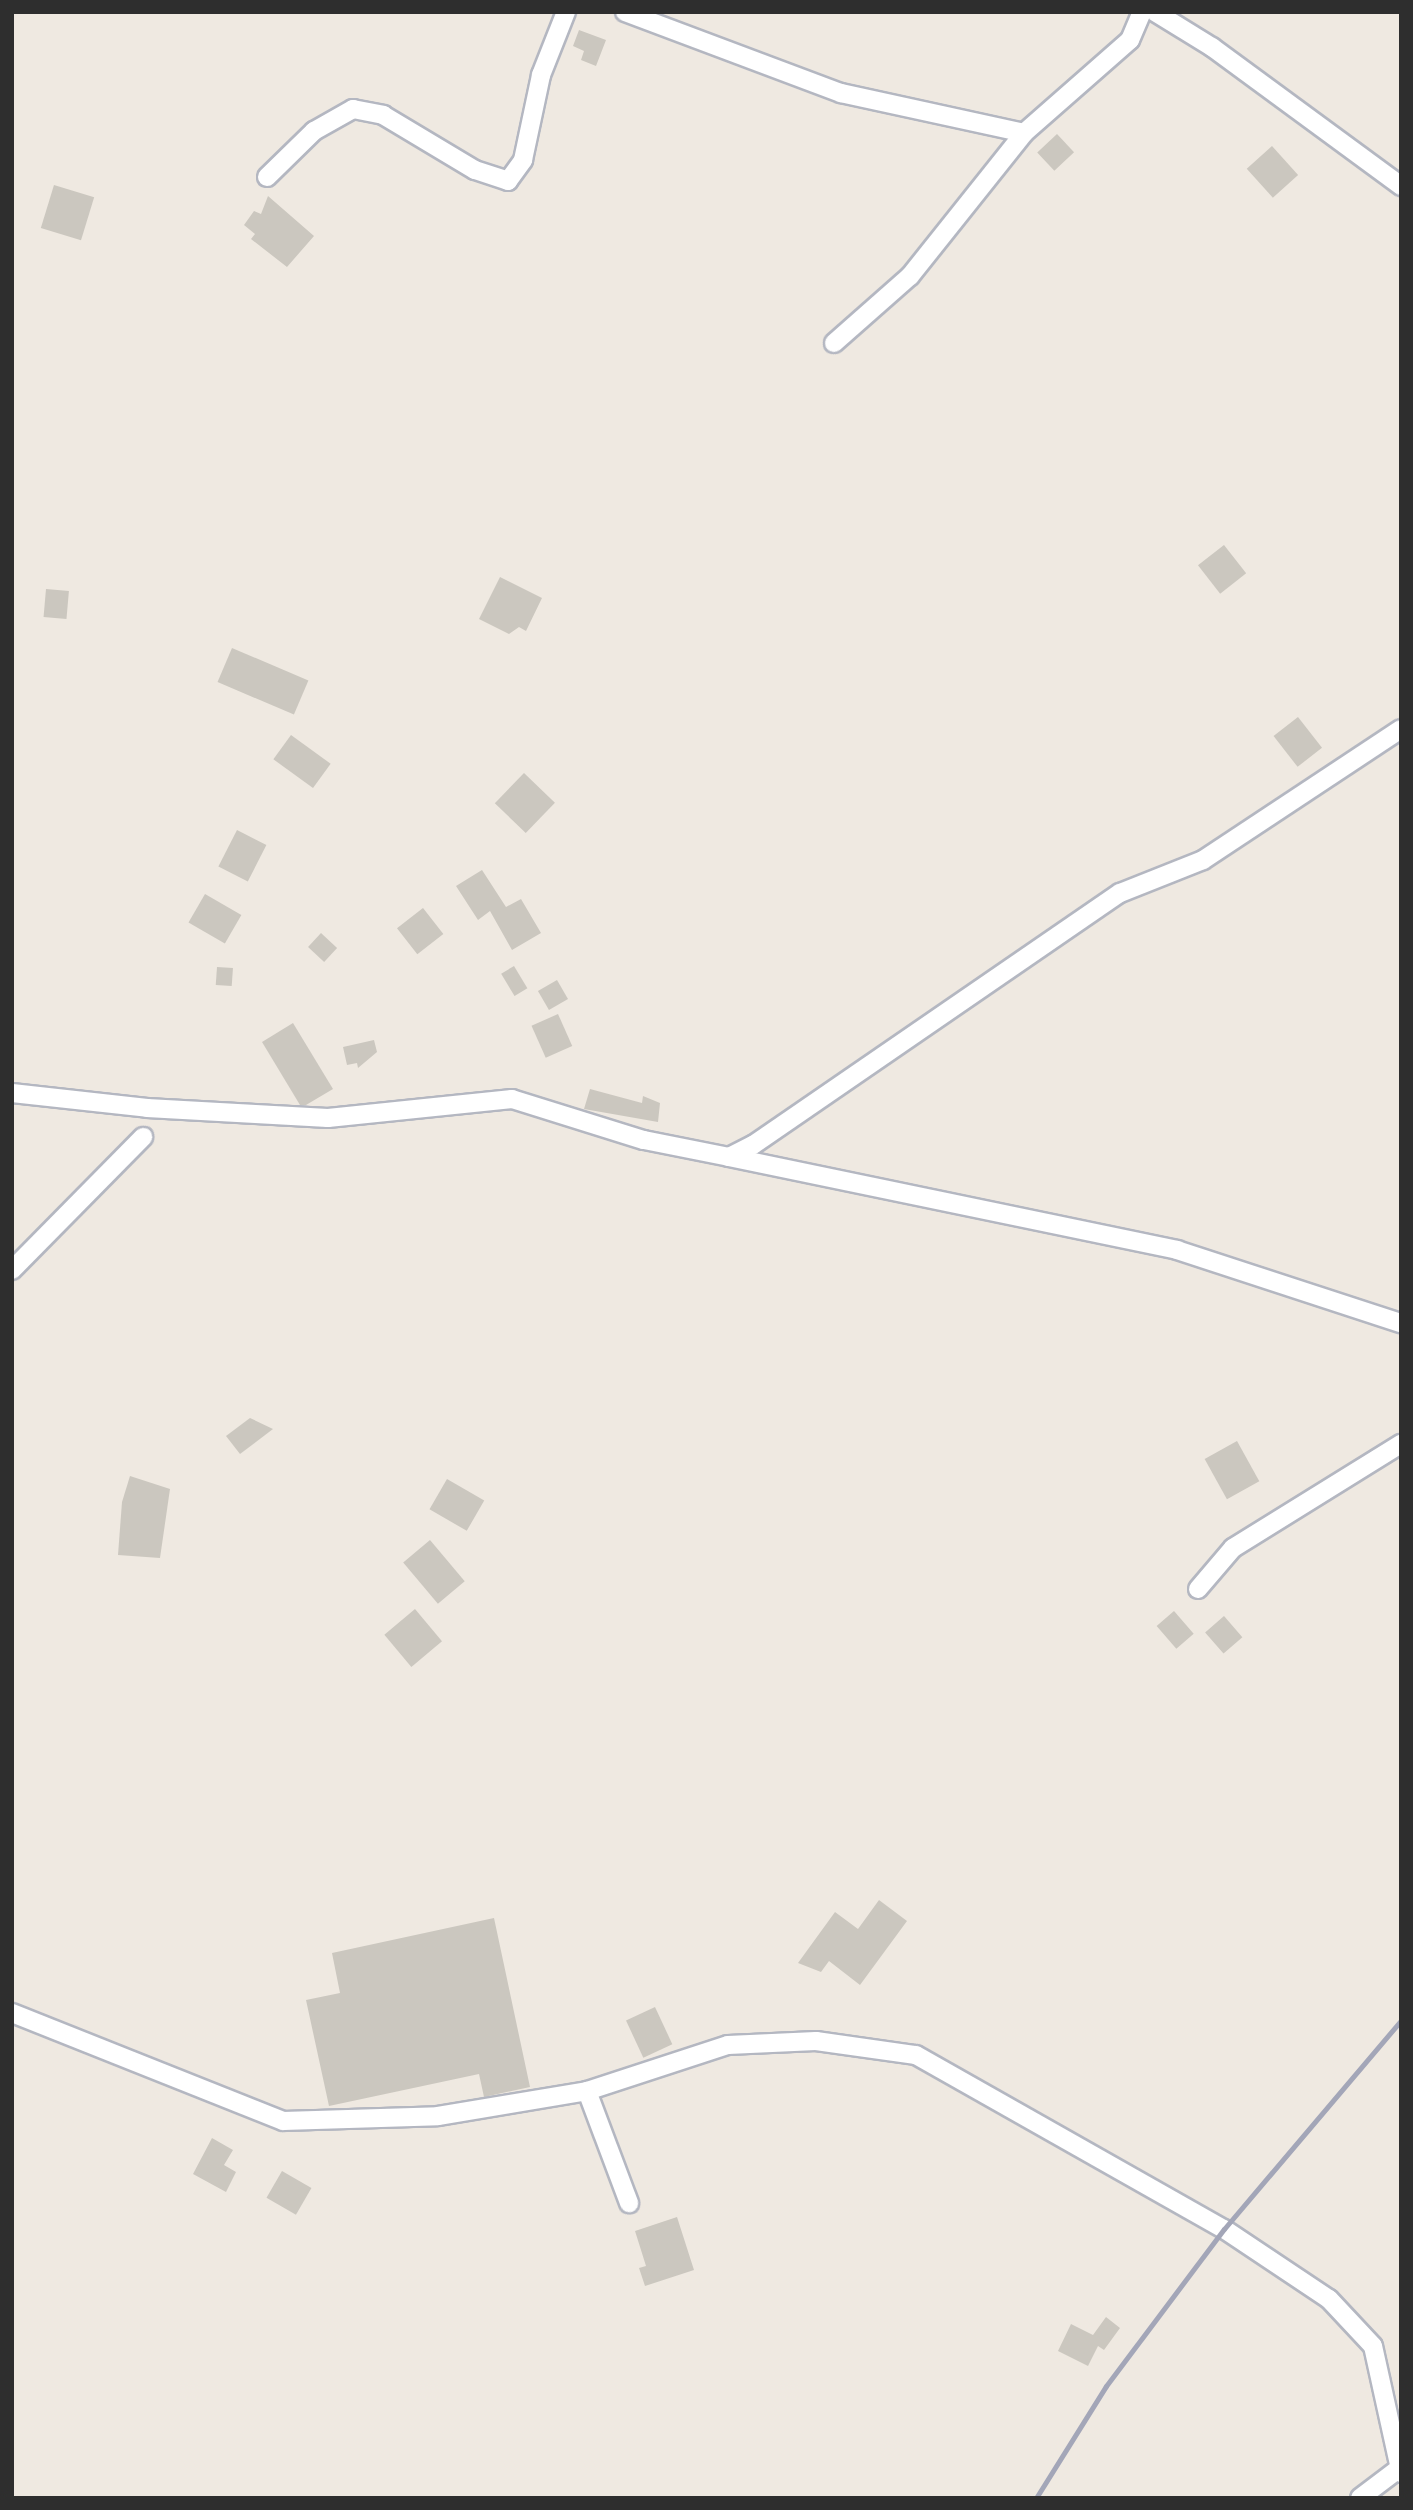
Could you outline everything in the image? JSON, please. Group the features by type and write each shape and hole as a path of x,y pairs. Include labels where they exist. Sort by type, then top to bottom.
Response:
{"street":[{"path":"267,177 314,131 353,109 383,115 475,170 508,181 523,160 541,75 566,12"},
{"path":"625,12 841,93 1024,133"},
{"path":"834,343 910,276 1024,133 1130,40 1142,12"},
{"path":"1155,12 1212,47 1401,186"},
{"path":"729,1157 753,1145 1119,893 1203,860 1401,729"},
{"path":"12,1093 147,1108 328,1118 512,1099 644,1140 1177,1250 1401,1323"},
{"path":"12,1270 143,1137"},
{"path":"1198,1589 1233,1548 1401,1444"},
{"path":"12,2013 283,2121 438,2116 587,2091 728,2045 816,2041 916,2055 1224,2230 1329,2299 1373,2346 1399,2471 1360,2498"},
{"path":"587,2091 629,2203"}],"building":[{"path":"579,30 606,40 596,66 581,60 584,51 573,46"},
{"path":"1057,134 1074,152 1054,171 1037,152"},
{"path":"1272,146 1298,175 1273,198 1247,169"},
{"path":"54,185 94,197 81,240 41,228"},
{"path":"268,196 314,236 287,267 251,239 255,234 244,225 254,211 261,214"},
{"path":"1224,545 1246,573 1220,594 1198,565"},
{"path":"500,577 542,598 526,631 519,627 509,634 479,619"},
{"path":"46,589 69,591 66,619 44,617"},
{"path":"232,648 308,680 294,714 218,682"},
{"path":"1298,717 1322,748 1298,767 1274,736"},
{"path":"291,735 331,764 313,788 273,759"},
{"path":"524,773 555,803 526,833 495,803"},
{"path":"237,830 266,845 248,882 218,867"},
{"path":"482,870 506,907 521,899 541,933 512,950 490,911 478,920 456,886"},
{"path":"205,894 241,915 225,944 188,923"},
{"path":"423,908 443,934 417,954 397,928"},
{"path":"321,933 337,948 324,962 308,947"},
{"path":"514,966 527,988 515,996 501,974"},
{"path":"217,967 233,968 232,986 216,985"},
{"path":"557,980 568,999 549,1010 538,991"},
{"path":"558,1014 572,1046 546,1058 532,1026"},
{"path":"293,1023 333,1089 306,1105 300,1105 262,1042"},
{"path":"374,1040 377,1052 358,1068 357,1063 347,1065 343,1047"},
{"path":"590,1089 642,1103 643,1096 660,1103 658,1122 584,1109"},
{"path":"250,1418 273,1429 240,1454 226,1436"},
{"path":"1237,1441 1259,1481 1227,1499 1205,1459"},
{"path":"130,1476 170,1489 160,1558 118,1555 122,1502"},
{"path":"447,1479 484,1500 467,1531 430,1509"},
{"path":"430,1540 465,1581 438,1604 403,1562"},
{"path":"415,1609 442,1641 411,1667 384,1635"},
{"path":"1174,1611 1194,1634 1176,1649 1157,1626"},
{"path":"1224,1616 1242,1637 1224,1654 1205,1632"},
{"path":"879,1900 907,1921 860,1985 829,1961 821,1972 798,1963 835,1912 858,1929"},
{"path":"494,1918 530,2087 484,2097 479,2074 329,2106 306,2000 340,1993 332,1953"},
{"path":"655,2007 672,2044 643,2058 626,2021"},
{"path":"212,2138 233,2150 224,2165 236,2172 226,2192 193,2174"},
{"path":"282,2171 311,2188 296,2215 266,2198"},
{"path":"677,2217 694,2270 645,2286 639,2268 646,2266 635,2231"},
{"path":"1106,2317 1120,2328 1104,2350 1098,2346 1088,2366 1058,2351 1071,2324 1093,2335"}],"railway":[{"path":"1036,2498 1106,2386 1224,2229 1401,2020"}]}
